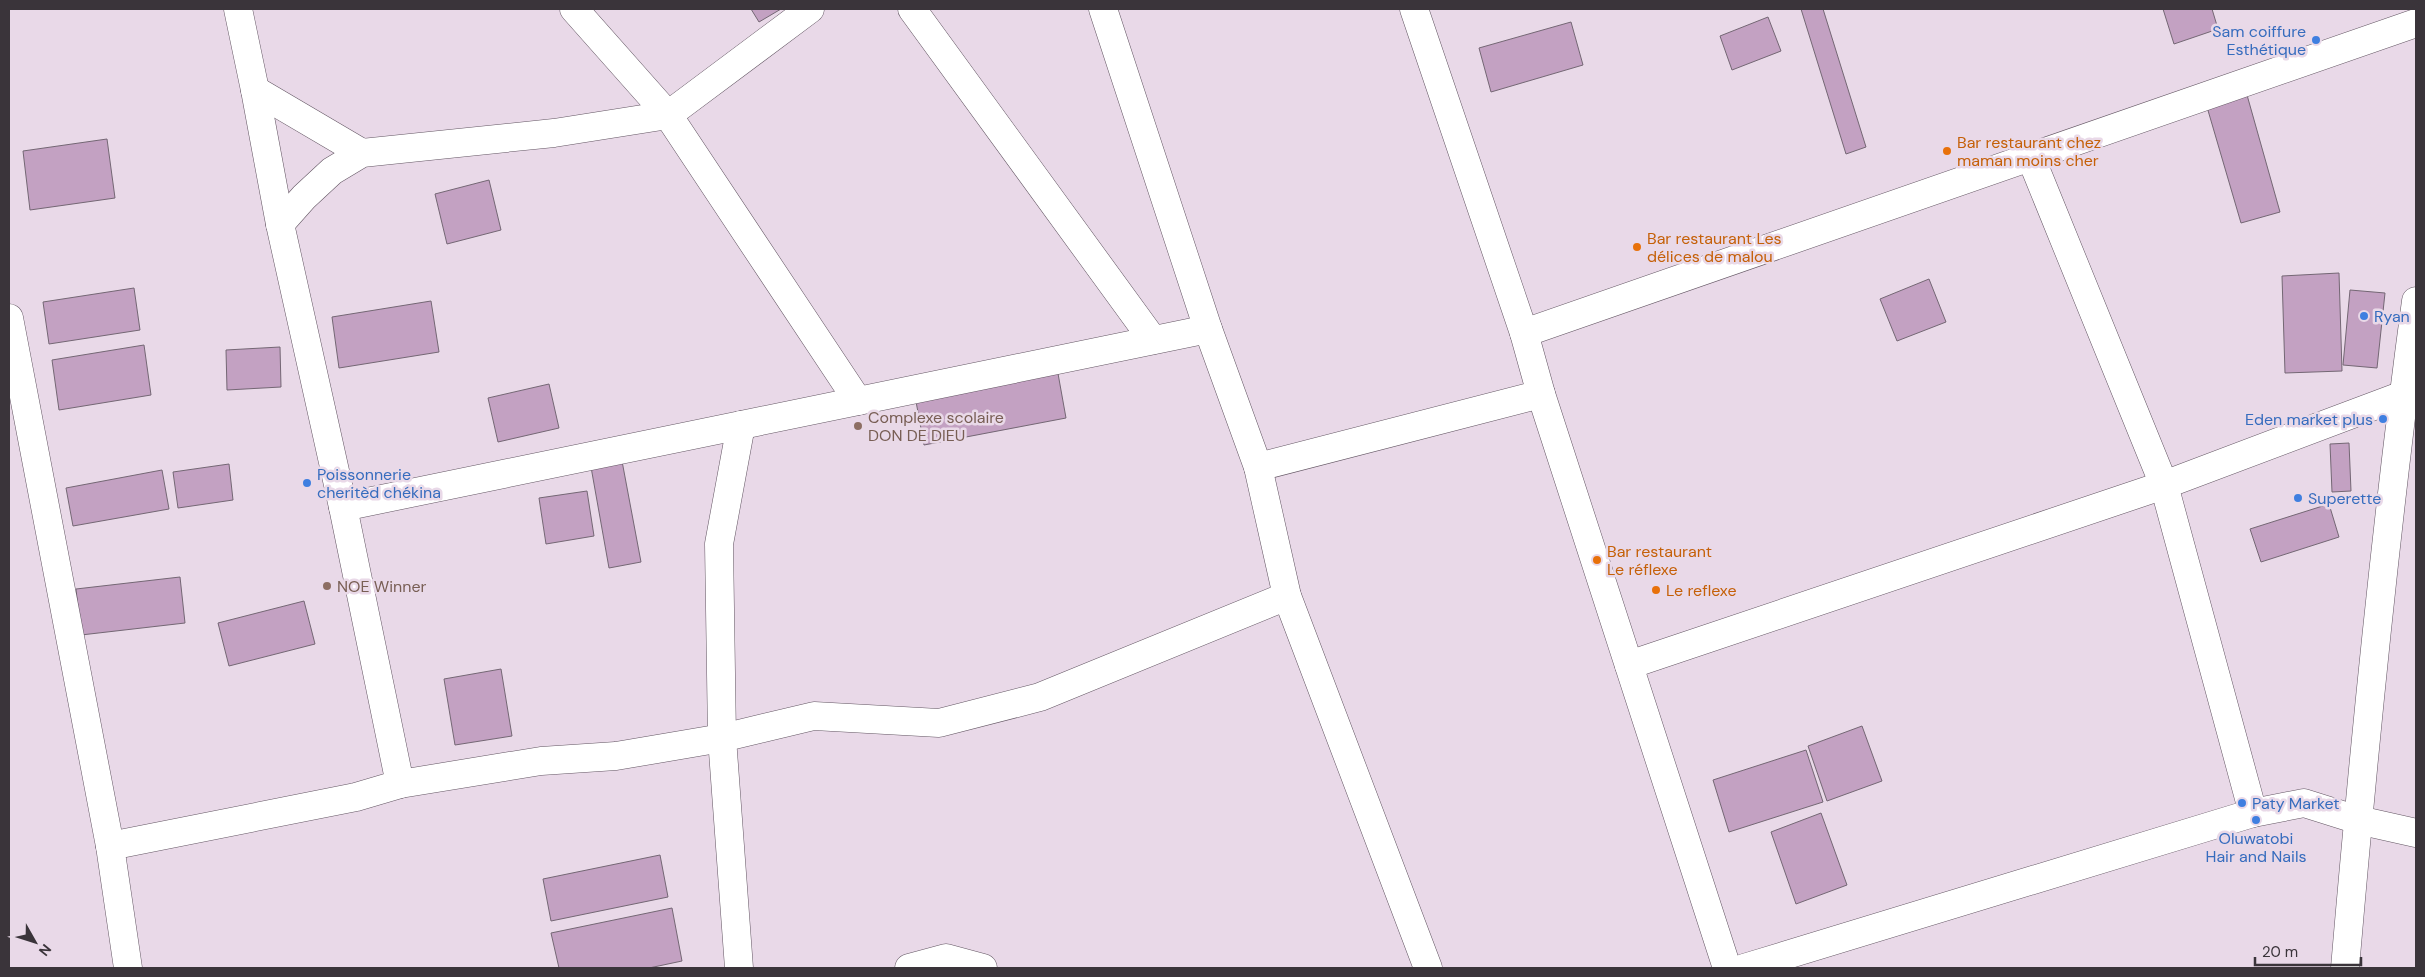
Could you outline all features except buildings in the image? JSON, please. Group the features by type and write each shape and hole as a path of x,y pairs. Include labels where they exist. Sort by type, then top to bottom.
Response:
{"street":[{"path":"238,9 280,224 343,507 400,784"},
{"path":"574,9 668,115 858,401"},
{"path":"280,224 304,197 332,171 362,153 554,133 668,115 810,9"},
{"path":"912,9 1153,340"},
{"path":"1103,9 1208,329 1258,467 1287,596 1428,968"},
{"path":"1414,9 1524,333 1541,394 1727,968"},
{"path":"1524,333 2416,24"},
{"path":"255,90 362,153"},
{"path":"2032,158 2164,484 2252,813"},
{"path":"2344,968 2403,396 2416,301"},
{"path":"9,318 110,846 128,968"},
{"path":"343,507 1208,329"},
{"path":"1258,467 1541,394"},
{"path":"1629,665 2164,484 2403,396"},
{"path":"739,968 722,738 719,544 741,425"},
{"path":"110,846 356,797 400,784 542,762 616,756 722,738 814,716 939,723 1040,697 1287,596"},
{"path":"1744,968 2252,813 2304,803 2358,820 2416,832"},
{"path":"909,968 946,958 983,968"}],"place":[{"name":"Sam coiffure Esthétique","path":"2316,40"},
{"name":"Bar restaurant chez maman moins cher","path":"1947,151"},
{"name":"Bar restaurant Les délices de malou","path":"1637,247"},
{"name":"Ryan","path":"2364,316"},
{"name":"Eden market plus","path":"2383,419"},
{"name":"Complexe scolaire DON DE DIEU","path":"858,426"},
{"name":"Poissonnerie cheritèd chékina","path":"307,483"},
{"name":"Superette","path":"2298,498"},
{"name":"Bar restaurant Le réflexe","path":"1597,560"},
{"name":"NOE Winner","path":"327,586"},
{"name":"Le reflexe","path":"1656,590"},
{"name":"Paty Market","path":"2242,803"},
{"name":"Oluwatobi Hair and Nails","path":"2256,820"}]}
